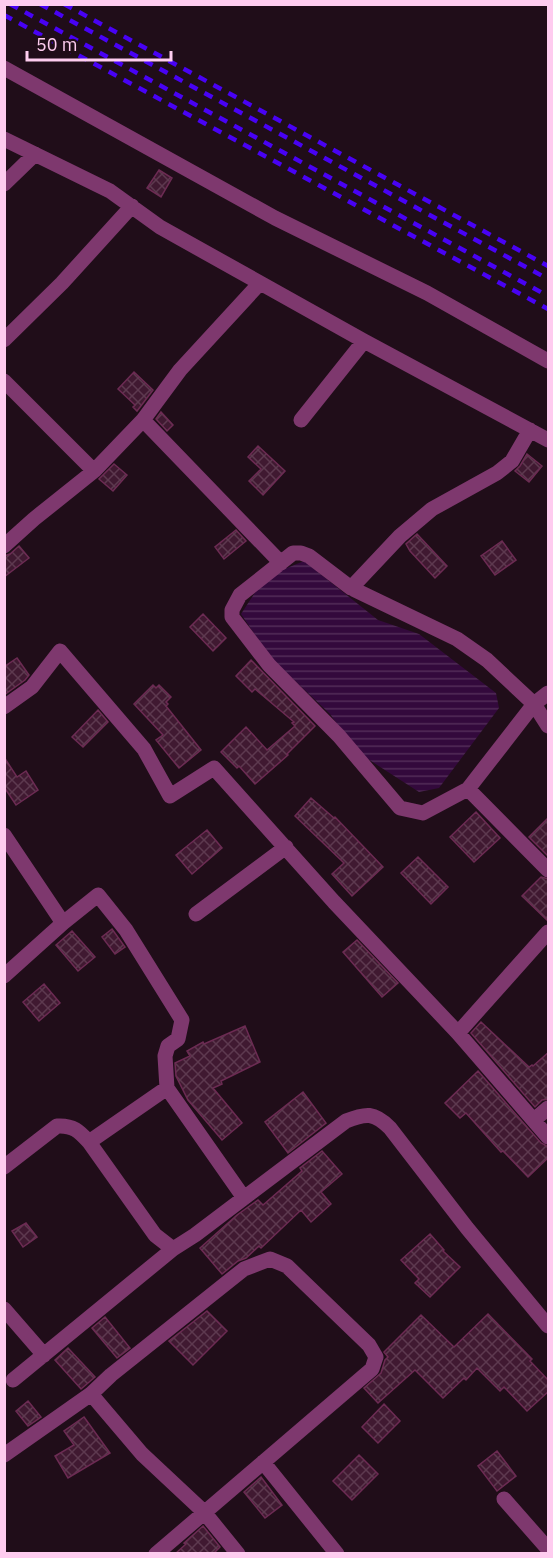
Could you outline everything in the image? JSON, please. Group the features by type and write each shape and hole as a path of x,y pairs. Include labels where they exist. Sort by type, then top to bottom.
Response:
{"street":[{"path":"4,68 275,218 427,293 549,361"},
{"path":"4,139 110,191 160,227 364,341 549,440"},
{"path":"4,184 35,154"},
{"path":"4,340 62,283 132,207"},
{"path":"4,546 94,471 143,420 180,370 260,283"},
{"path":"301,420 364,341"},
{"path":"4,381 94,471"},
{"path":"143,420 281,563"},
{"path":"351,588 400,536 432,509 497,473 512,461 530,430"},
{"path":"549,693 534,704 468,789 423,813 400,808 339,736 269,665 232,617 232,610 240,596 293,553 301,553 316,561 351,588 457,639 487,660 534,704 549,726"},
{"path":"4,707 32,687 60,651 144,749 170,796 214,768 334,902 458,1034 549,1137"},
{"path":"468,789 549,870"},
{"path":"4,835 63,923"},
{"path":"196,914 286,848"},
{"path":"4,976 98,895 126,930 182,1020 177,1039 168,1046 165,1056 167,1088 244,1198"},
{"path":"458,1034 549,932"},
{"path":"89,1142 167,1088"},
{"path":"534,1120 549,1108"},
{"path":"13,1380 173,1249 195,1235 346,1121 362,1114 381,1119 390,1128 467,1228 545,1315"},
{"path":"4,1167 57,1126 67,1125 77,1129 89,1142 154,1235 173,1249"},
{"path":"4,1455 91,1394 111,1375 244,1269 270,1259 288,1266 369,1345 376,1357 372,1369 156,1554"},
{"path":"4,1309 44,1355"},
{"path":"91,1394 142,1454 204,1512 238,1554"},
{"path":"263,1462 337,1554"},
{"path":"504,1499 549,1549"}],"shaded area":[{"path":"304,561 378,620 419,634 496,693 499,708 439,788 419,792 357,752 330,714 270,657 241,614 265,577"}],"building":[{"path":"159,170 172,178 161,197 147,188"},
{"path":"134,372 153,390 137,411 133,407 135,405 118,389"},
{"path":"161,412 173,425 167,431 156,419"},
{"path":"258,446 285,471 263,495 249,481 261,469 248,457"},
{"path":"527,454 542,466 529,482 515,471"},
{"path":"114,464 127,475 113,491 99,479"},
{"path":"236,530 246,541 224,559 215,547"},
{"path":"417,534 447,566 435,578 406,544"},
{"path":"502,541 516,560 495,575 481,556"},
{"path":"19,546 29,558 4,577 4,556"},
{"path":"203,614 226,638 213,651 190,627"},
{"path":"17,658 29,675 4,695 4,667"},
{"path":"251,660 315,726 288,755 255,784 239,766 237,768 221,752 246,727 267,750 295,726 292,723 294,722 255,689 252,692 236,676"},
{"path":"153,685 156,688 159,685 171,697 166,702 168,704 166,706 201,750 179,768 156,740 163,735 134,704"},
{"path":"98,710 108,722 83,747 72,737"},
{"path":"4,757 17,777 26,771 38,790 16,805 4,787"},
{"path":"311,798 335,817 383,867 352,896 332,874 344,863 295,816"},
{"path":"476,812 500,838 474,862 450,837"},
{"path":"549,817 549,857 529,837"},
{"path":"207,830 222,848 192,874 176,855"},
{"path":"418,857 448,887 431,904 401,873"},
{"path":"541,877 549,879 549,922 522,896"},
{"path":"112,929 125,947 115,954 102,937"},
{"path":"72,931 95,957 78,971 56,945"},
{"path":"357,940 398,983 382,997 343,952"},
{"path":"44,984 60,1003 39,1021 23,1002"},
{"path":"481,1022 529,1067 549,1052 549,1099 542,1100 535,1107 471,1033"},
{"path":"245,1026 260,1062 221,1081 222,1084 213,1088 242,1123 222,1140 188,1100 176,1076 175,1063 190,1056 187,1051 203,1042 204,1044"},
{"path":"478,1071 541,1143 549,1147 549,1157 528,1177 503,1151 501,1152 466,1113 460,1118 445,1103"},
{"path":"303,1092 326,1123 288,1153 265,1122"},
{"path":"322,1151 342,1174 321,1192 331,1204 311,1222 301,1210 261,1248 259,1246 222,1274 200,1248 237,1215 258,1200 263,1205 302,1171 300,1168"},
{"path":"26,1223 37,1237 23,1247 12,1231"},
{"path":"430,1234 443,1251 460,1267 430,1297 415,1283 419,1279 401,1260"},
{"path":"207,1311 227,1331 193,1365 169,1341"},
{"path":"488,1314 532,1359 530,1361 549,1381 549,1391 527,1411 504,1387 500,1391 477,1368 443,1398 415,1370 378,1403 364,1388 381,1373 388,1357 384,1352 421,1315 454,1347"},
{"path":"105,1317 130,1348 117,1358 92,1328"},
{"path":"68,1348 95,1377 81,1389 55,1360"},
{"path":"28,1401 41,1417 28,1426 16,1411"},
{"path":"384,1404 400,1421 378,1443 362,1427"},
{"path":"84,1417 110,1453 68,1478 55,1456 74,1445 64,1431"},
{"path":"497,1451 516,1476 497,1491 478,1466"},
{"path":"359,1455 378,1474 352,1500 333,1481"},
{"path":"261,1477 282,1505 265,1518 244,1492"},
{"path":"203,1526 220,1547 213,1554 175,1554 186,1544 184,1543"}],"railway":[{"path":"10,4 548,296"},
{"path":"40,4 548,279"},
{"path":"64,4 548,266"},
{"path":"4,15 548,309"}]}
